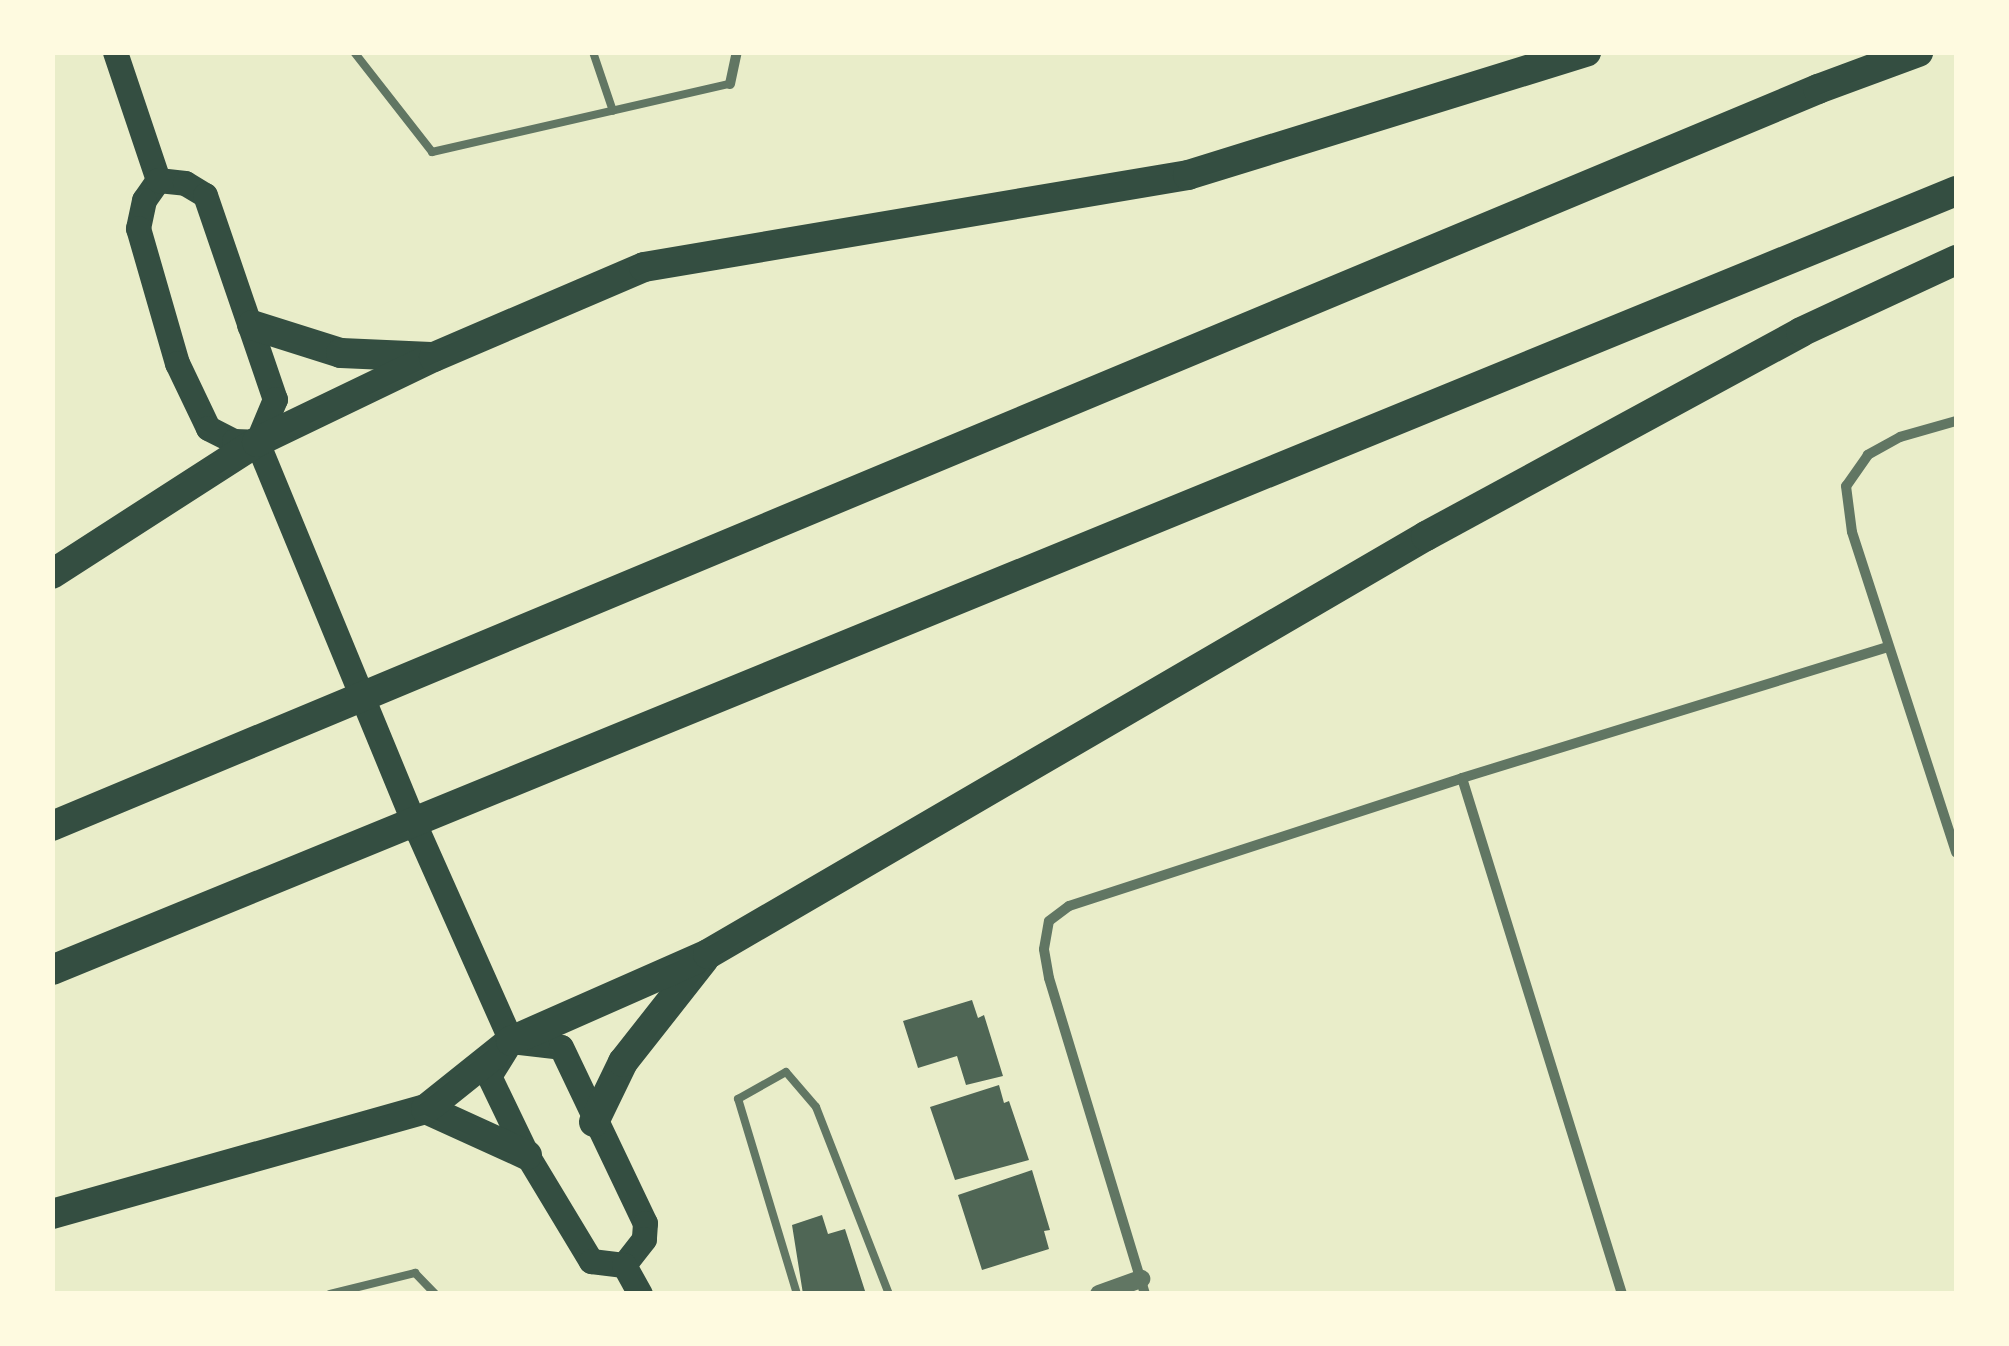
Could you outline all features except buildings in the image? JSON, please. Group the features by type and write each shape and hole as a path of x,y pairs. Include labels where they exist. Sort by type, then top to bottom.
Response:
{"highway":[{"path":"52,574 257,442 434,357 644,266 1188,175 1586,52"},
{"path":"52,826 1818,89 1918,52"},
{"path":"52,970 513,778 1956,191"},
{"path":"52,1214 426,1109 511,1040 708,954 1426,536 1801,332 1956,260"},
{"path":"252,326 341,353 434,357"},
{"path":"594,1122 623,1062 708,954"},
{"path":"426,1109 527,1155"}],"main road":[{"path":"115,52 158,180"},
{"path":"158,180 185,183 205,196 275,399 257,442 418,832 511,1040"},
{"path":"158,180 144,200 138,228 177,364 208,428 234,441 257,442"},
{"path":"511,1040 561,1047 645,1223 644,1239 624,1265"},
{"path":"511,1040 489,1076 527,1155 592,1261 624,1265"},
{"path":"624,1265 640,1294"}],"street":[{"path":"730,84 737,52"},
{"path":"1956,420 1900,437 1868,456 1846,486 1852,532 1888,648 1953,825 1956,854"},
{"path":"1099,1294 1143,1286 1049,978 1044,950 1049,921 1069,906 1462,778 1888,648"},
{"path":"1462,778 1622,1294"}],"lane":[{"path":"354,52 432,152 730,84"},
{"path":"593,52 613,111"},
{"path":"797,1294 738,1099 786,1072 816,1107 889,1294"},
{"path":"330,1294 415,1273 436,1294"}]}
